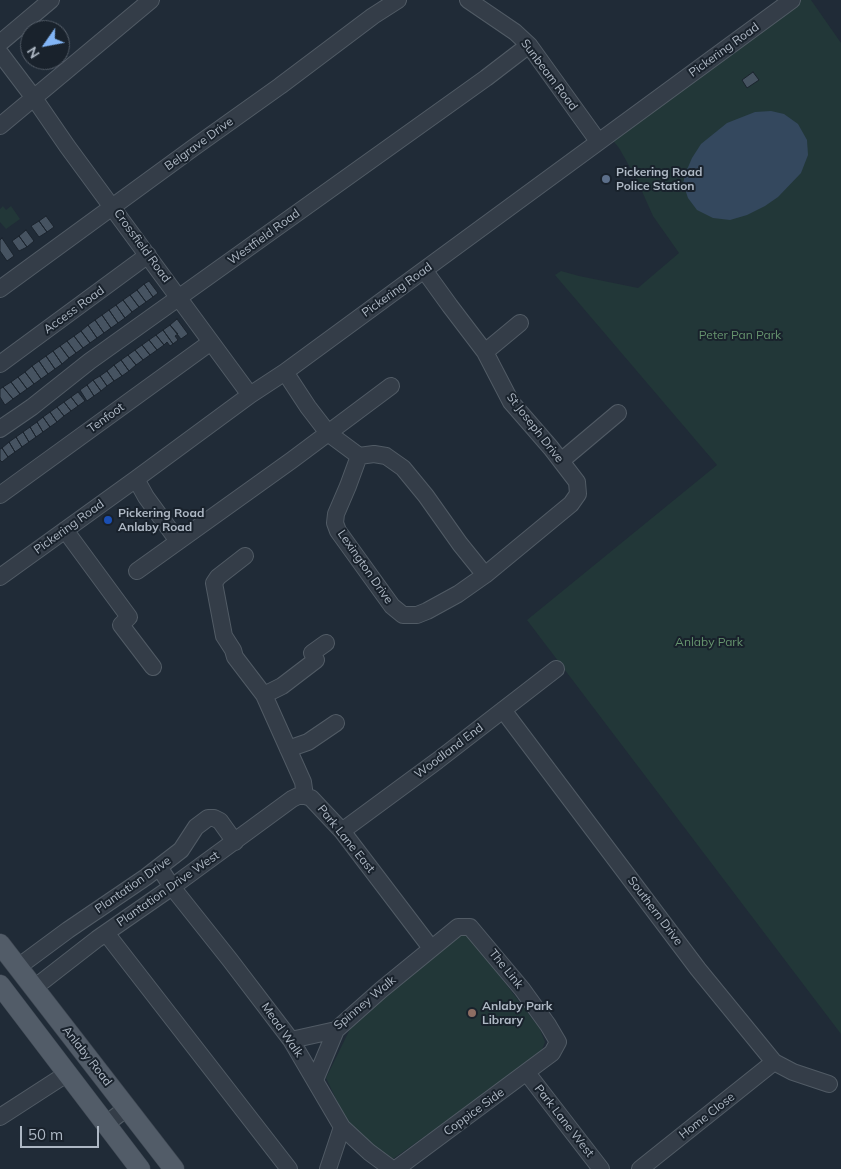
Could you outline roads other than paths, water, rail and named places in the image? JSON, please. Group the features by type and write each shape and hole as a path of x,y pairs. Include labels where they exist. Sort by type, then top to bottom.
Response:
{"main road":[{"name":"Anlaby Road","path":"0,944 174,1169"},
{"name":"Anlaby Road","path":"0,985 140,1169"}],"street":[{"path":"0,43 51,0"},
{"path":"0,126 151,0"},
{"name":"Belgrave Drive","path":"0,289 280,86 373,16 398,0"},
{"name":"Sunbeam Road","path":"468,0 515,32 529,45 598,142"},
{"name":"Pickering Road","path":"0,578 250,394 285,372 792,0"},
{"name":"Westfield Road","path":"0,429 32,407 90,361 478,84 529,45"},
{"path":"0,53 34,98"},
{"name":"Crossfield Road","path":"34,98 67,146 250,394"},
{"name":"Access Road","path":"0,364 148,256"},
{"name":"St Joseph Drive","path":"424,270 485,352 512,402 577,482 578,494 571,504 516,550"},
{"path":"485,352 520,323"},
{"name":"Tenfoot","path":"0,494 212,342"},
{"path":"285,372 328,433 359,456 374,454 386,456 403,468 485,575"},
{"path":"137,571 292,460 391,386"},
{"path":"561,461 618,413"},
{"name":"Lexington Drive","path":"359,456 336,514 335,523 338,531 392,606 403,615 417,615 458,594 516,550"},
{"path":"136,479 146,497 178,541"},
{"path":"65,530 129,617 121,625 153,668"},
{"name":"Park Lane East","path":"245,556 218,577 214,583 224,636 235,657 264,695 303,782 305,796 312,798 342,831 431,948"},
{"path":"264,695 282,686 316,660 312,653 326,643"},
{"name":"Woodland End","path":"342,831 556,669"},
{"name":"Southern Drive","path":"503,710 698,969 774,1062 793,1072 829,1084"},
{"path":"288,748 308,742 336,723"},
{"name":"Plantation Drive West","path":"34,988 106,933 235,842 292,799 298,796 305,796"},
{"name":"Plantation Drive","path":"18,967 182,850 196,827 208,818 220,821 235,842"},
{"name":"Mead Walk","path":"159,867 172,887 291,1040 342,1127 369,1152 392,1169"},
{"name":"The Link","path":"431,948 458,927 470,927 522,989 548,1025 558,1042 552,1053"},
{"path":"106,933 289,1169"},
{"name":"Spinney Walk","path":"291,1040 336,1030 431,948"},
{"path":"42,1038 62,1023"},
{"path":"315,1080 336,1030"},
{"name":"Coppice Side","path":"396,1169 552,1053"},
{"name":"Home Close","path":"640,1169 774,1062"},
{"path":"0,1117 68,1073"},
{"name":"Park Lane West","path":"527,1073 601,1169"},
{"path":"106,1124 127,1108"},
{"path":"328,1169 342,1127"}],"water":[{"path":"771,111 784,114 798,124 807,140 808,155 801,173 778,197 747,215 730,220 713,218 697,210 688,198 683,183 692,158 701,144 727,123 755,112"}],"place":[{"name":"Pickering Road Police Station","path":"606,179"},
{"name":"Pickering Road Anlaby Road","path":"108,520"},
{"name":"Anlaby Park Library","path":"472,1013"}],"park label":[{"name":"Peter Pan Park","path":"740,335"},
{"name":"Anlaby Park","path":"709,642"}]}
